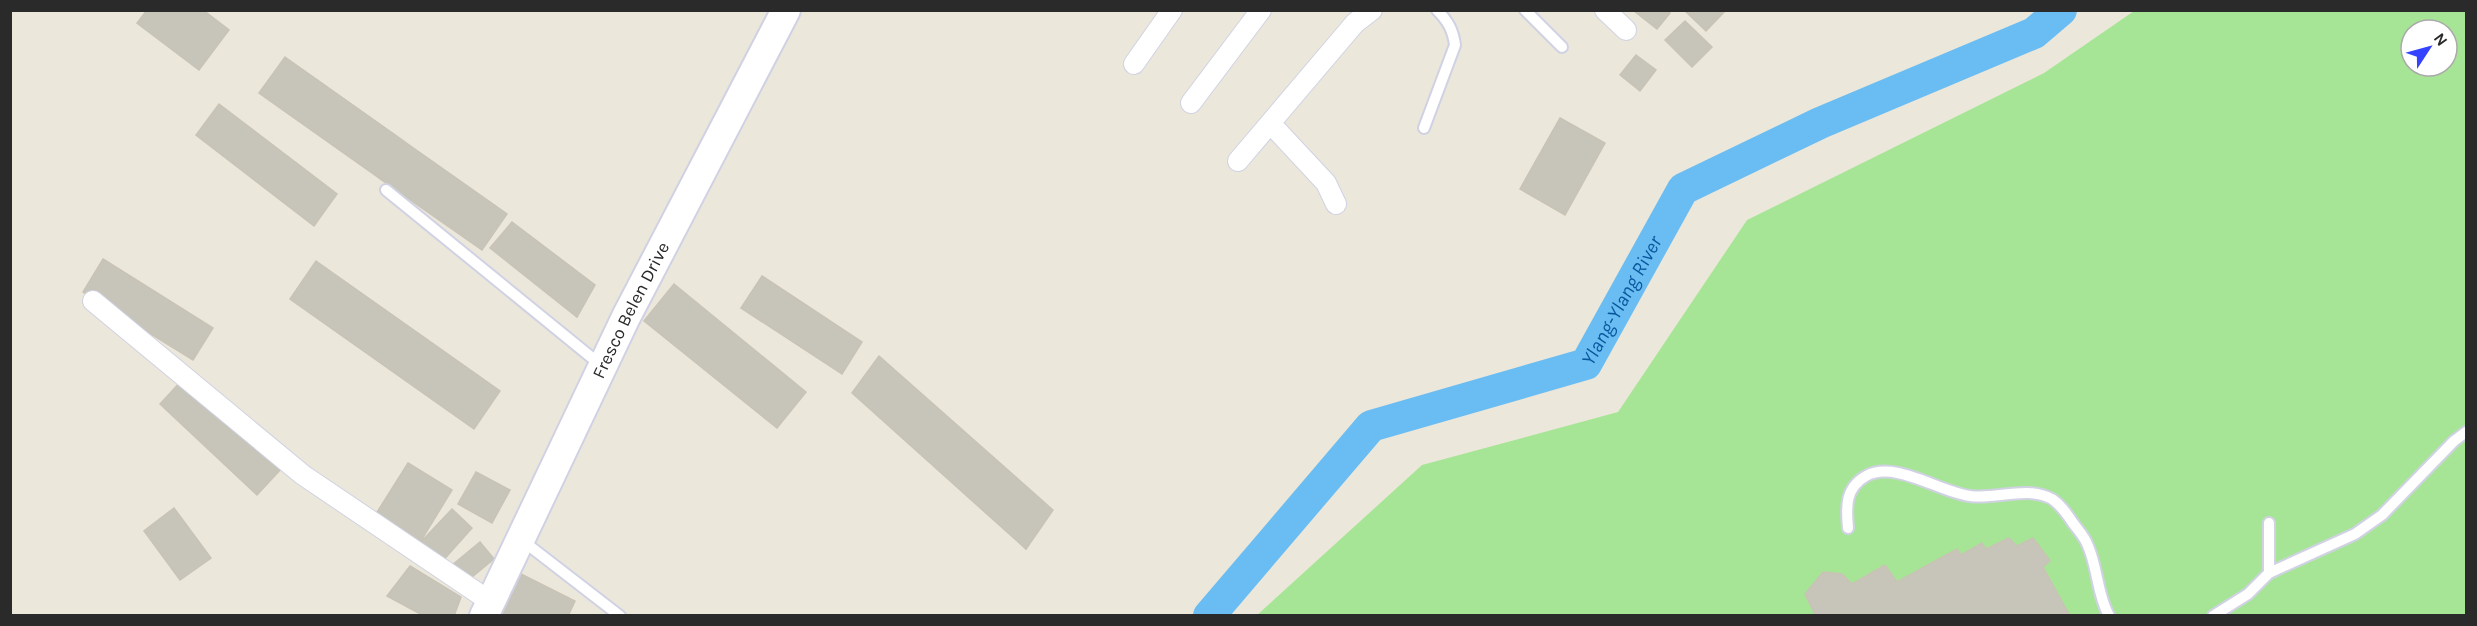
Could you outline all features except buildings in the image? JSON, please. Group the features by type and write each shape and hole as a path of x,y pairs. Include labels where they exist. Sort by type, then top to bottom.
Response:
{"street":[{"name":"Fresco Belen Drive","path":"488,609 626,317 786,10"},
{"path":"1134,64 1172,10"},
{"path":"1238,161 1355,23 1372,10"},
{"path":"1605,10 1626,30"},
{"path":"1191,103 1252,14"},
{"path":"1271,124 1322,177 1336,204"},
{"path":"93,301 303,475 488,609"}],"lane":[{"path":"1424,128 1455,45 1453,33 1445,18 1437,10"},
{"path":"1525,10 1562,47"},
{"path":"386,190 603,366"},
{"path":"2213,615 2248,594 2270,573 2355,534 2382,515 2454,441 2466,432"},
{"path":"1848,528 1848,494 1857,481 1880,470 1899,472 1953,493 1974,497 2027,493 2050,498 2064,510 2088,543 2102,602 2109,615"},
{"path":"2269,523 2270,573"},
{"path":"520,538 620,615"}],"green space":[{"path":"2134,11 2466,11 2466,615 1256,616 1422,465 1618,412 1747,220 2044,73"}],"waterway":[{"name":"Ylang-Ylang River","path":"1209,616 1371,426 1586,364 1683,189 1820,123 2034,33 2061,10"}]}
